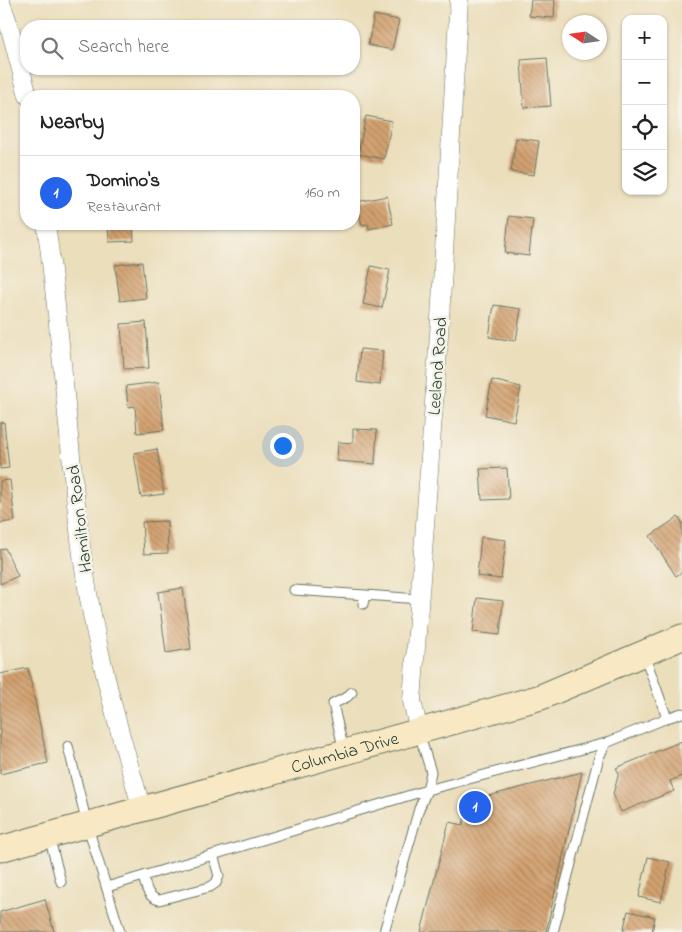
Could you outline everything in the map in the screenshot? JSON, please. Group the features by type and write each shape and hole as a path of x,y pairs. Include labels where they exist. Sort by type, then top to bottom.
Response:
{"main road":[{"name":"Columbia Drive","path":"0,849 541,697 682,637"}],"street":[{"path":"0,0 20,66"},
{"name":"Leeland Road","path":"419,731 412,701 438,345 459,0"},
{"path":"22,75 26,90"},
{"name":"Hamilton Road","path":"47,230 83,562 95,634 115,718 142,809"}],"lane":[{"path":"294,590 364,600 420,599"},
{"path":"643,653 666,718"},
{"path":"344,752 333,704 347,697 352,692"},
{"path":"107,887 427,790 606,743 682,713"},
{"path":"384,932 431,772 419,731"},
{"path":"553,932 599,757 606,743"},
{"path":"68,746 87,824 120,932"},
{"path":"48,835 60,882"},
{"path":"143,876 148,893 153,898 159,900 210,887 216,883 219,876 213,855"}],"building":[{"path":"531,0 555,0 554,18 529,16"},
{"path":"374,15 399,20 392,50 368,45"},
{"path":"547,58 551,106 524,108 521,60"},
{"path":"366,116 392,121 384,159 360,154 360,144"},
{"path":"516,138 539,141 534,175 511,172"},
{"path":"387,196 393,224 369,229 368,224 362,225 360,201"},
{"path":"509,216 533,219 529,256 505,253"},
{"path":"108,230 133,230 134,241 109,242"},
{"path":"142,262 146,298 120,301 115,265"},
{"path":"371,266 390,270 382,308 363,304"},
{"path":"494,305 521,309 516,341 489,337"},
{"path":"146,322 149,368 124,369 121,324"},
{"path":"360,349 383,351 380,385 357,382"},
{"path":"492,380 521,387 514,421 485,415"},
{"path":"159,382 164,430 137,433 135,406 128,407 126,386"},
{"path":"4,422 9,468 0,469 0,423"},
{"path":"353,429 377,430 375,464 337,461 338,442 353,443"},
{"path":"157,449 164,494 141,497 134,453"},
{"path":"507,468 509,499 482,500 480,469"},
{"path":"10,480 15,521 0,523 0,481"},
{"path":"678,517 682,522 682,572 676,576 650,536"},
{"path":"167,521 168,553 144,554 142,522"},
{"path":"481,537 506,540 501,579 477,576"},
{"path":"5,548 18,576 0,584 0,550"},
{"path":"183,588 191,649 166,653 158,592"},
{"path":"477,598 503,601 500,635 473,632"},
{"path":"28,668 48,763 0,774 0,674"},
{"path":"682,741 682,776 670,781 674,791 621,812 613,794 619,773 616,768"},
{"path":"582,772 546,932 421,932 449,822 463,825 468,801"},
{"path":"648,857 670,862 661,902 639,897"},
{"path":"45,899 54,932 0,932 0,912"},
{"path":"628,911 655,917 652,932 623,932"}],"place":[{"name":"Domino's","path":"475,807"}]}
